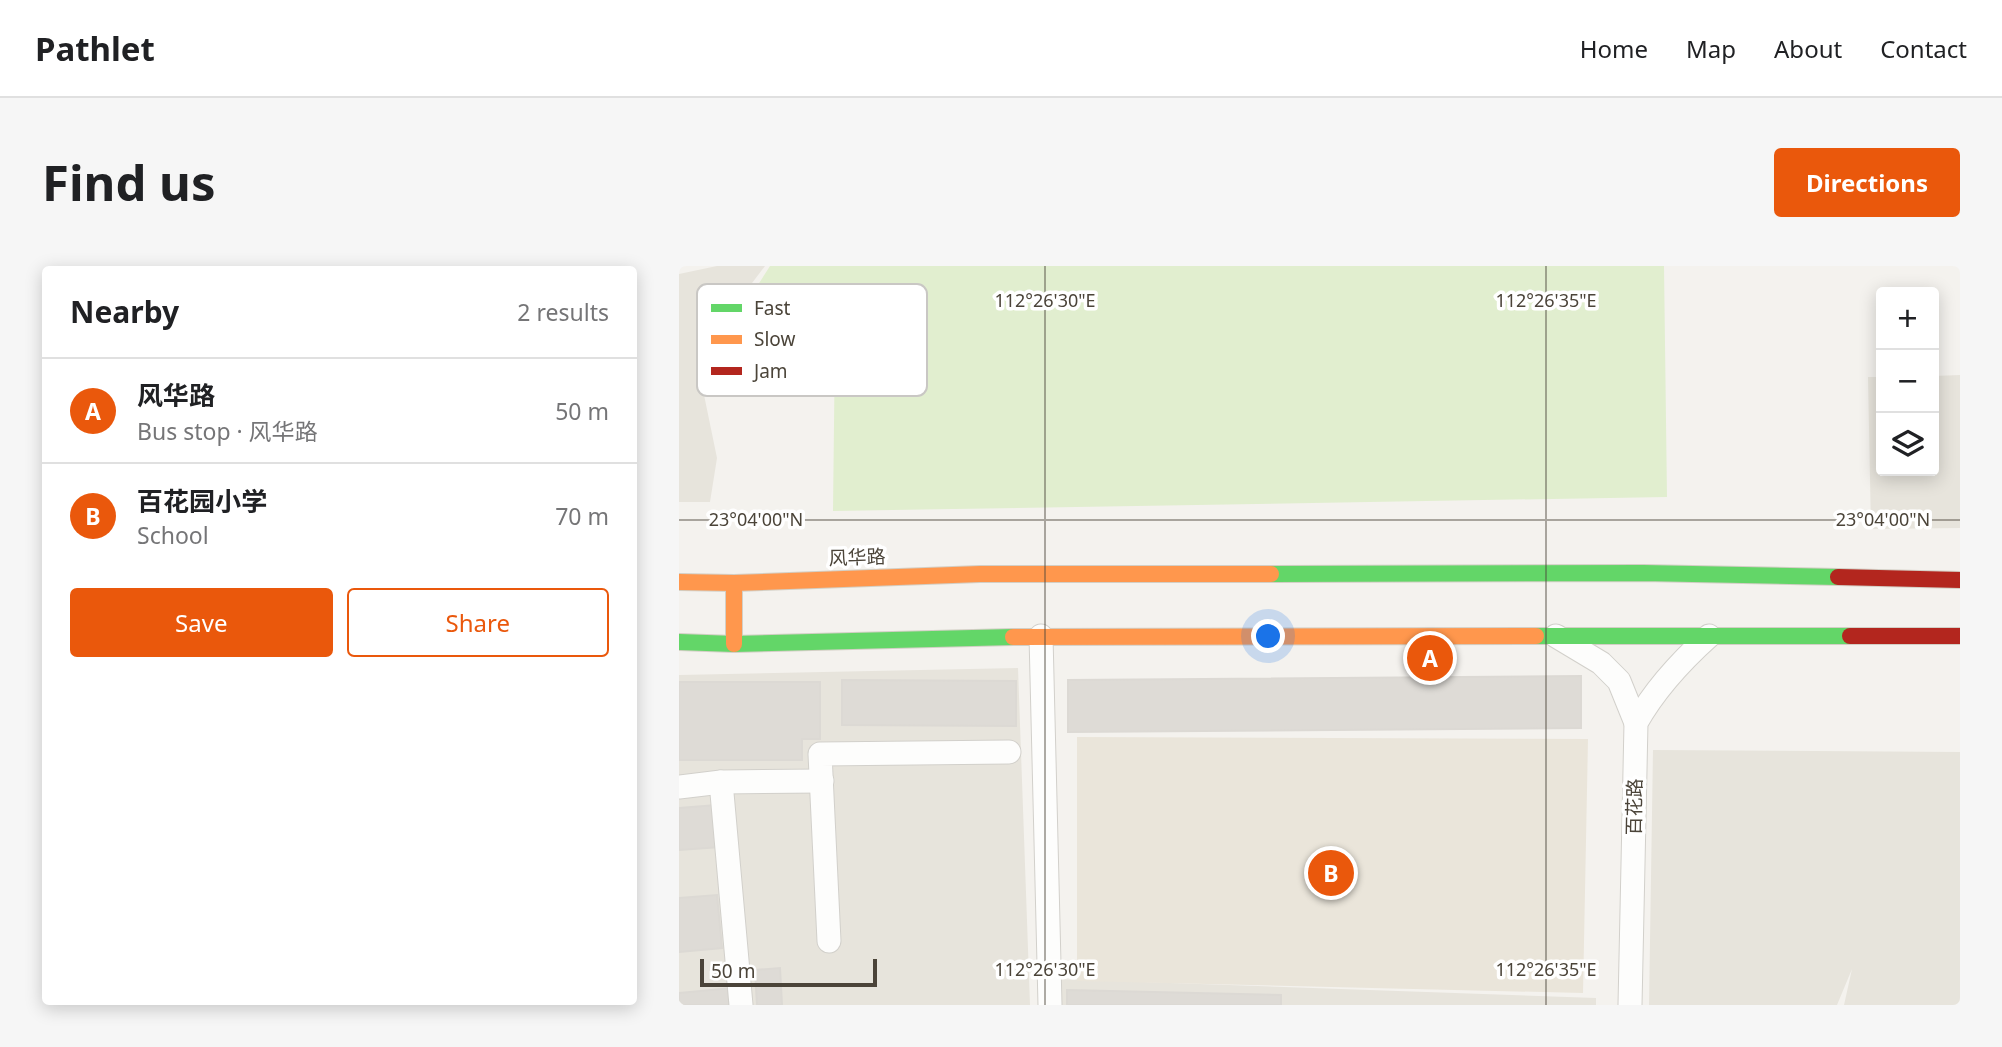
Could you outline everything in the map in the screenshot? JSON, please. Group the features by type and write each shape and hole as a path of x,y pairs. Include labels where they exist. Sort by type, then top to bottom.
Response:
{"main road":[{"path":"679,568 734,583 734,644"},
{"name":"风华路","path":"679,582 734,583 993,573 1643,573 1960,580"},
{"path":"679,642 734,644 1041,636 1960,636"},
{"path":"679,652 734,644"}],"street":[{"path":"1553,635 1601,663 1619,681 1636,723"},
{"path":"1041,636 1050,1005"},
{"name":"百花路","path":"1630,1005 1636,723 1650,698 1682,660 1709,636"},
{"path":"829,942 820,754 1009,752"},
{"path":"679,787 722,782 822,781"},
{"path":"722,782 741,1005"}],"shaded area":[{"path":"717,266 765,266 751,284 697,284 697,396 704,396 717,458 710,502 679,502 679,274"},
{"path":"1960,375 1960,528 1871,529 1868,377 1876,377 1876,476 1939,476 1939,376"},
{"path":"1018,668 1030,1005 679,1005 679,675"},
{"path":"1077,737 1588,739 1583,993 1077,981"},
{"path":"1653,750 1960,752 1960,1005 1844,1005 1852,969 1837,1005 1649,1005"},
{"path":"1056,979 1596,998 1596,1005 1057,1005"}],"green space":[{"path":"770,266 1664,266 1667,497 833,511 834,396 927,396 927,284 758,284"}],"building":[{"path":"1581,676 1581,728 1068,732 1068,680"},
{"path":"842,680 1016,681 1016,726 842,725"},
{"path":"679,682 820,682 820,739 802,739 802,760 679,760"},
{"path":"716,805 720,847 679,850 679,808"},
{"path":"717,895 722,948 679,952 679,898"},
{"path":"780,968 782,1005 757,1005 755,970"},
{"path":"732,988 734,1005 679,1005 679,993"},
{"path":"1067,990 1281,995 1281,1005 1067,1005"}],"traffic: fast":[{"path":"1271,574 1643,573 1838,577"},
{"path":"1536,636 1850,636"},
{"path":"679,642 734,644 1013,637"}],"traffic: slow":[{"path":"679,582 734,583 980,574 1271,574"},
{"path":"734,583 734,644"},
{"path":"1013,637 1536,636"}],"traffic: jam":[{"path":"1838,577 1960,580"},
{"path":"1850,636 1960,636"}],"place":[{"name":"风华路","path":"1430,658"},
{"name":"百花园小学","path":"1331,873"}]}
